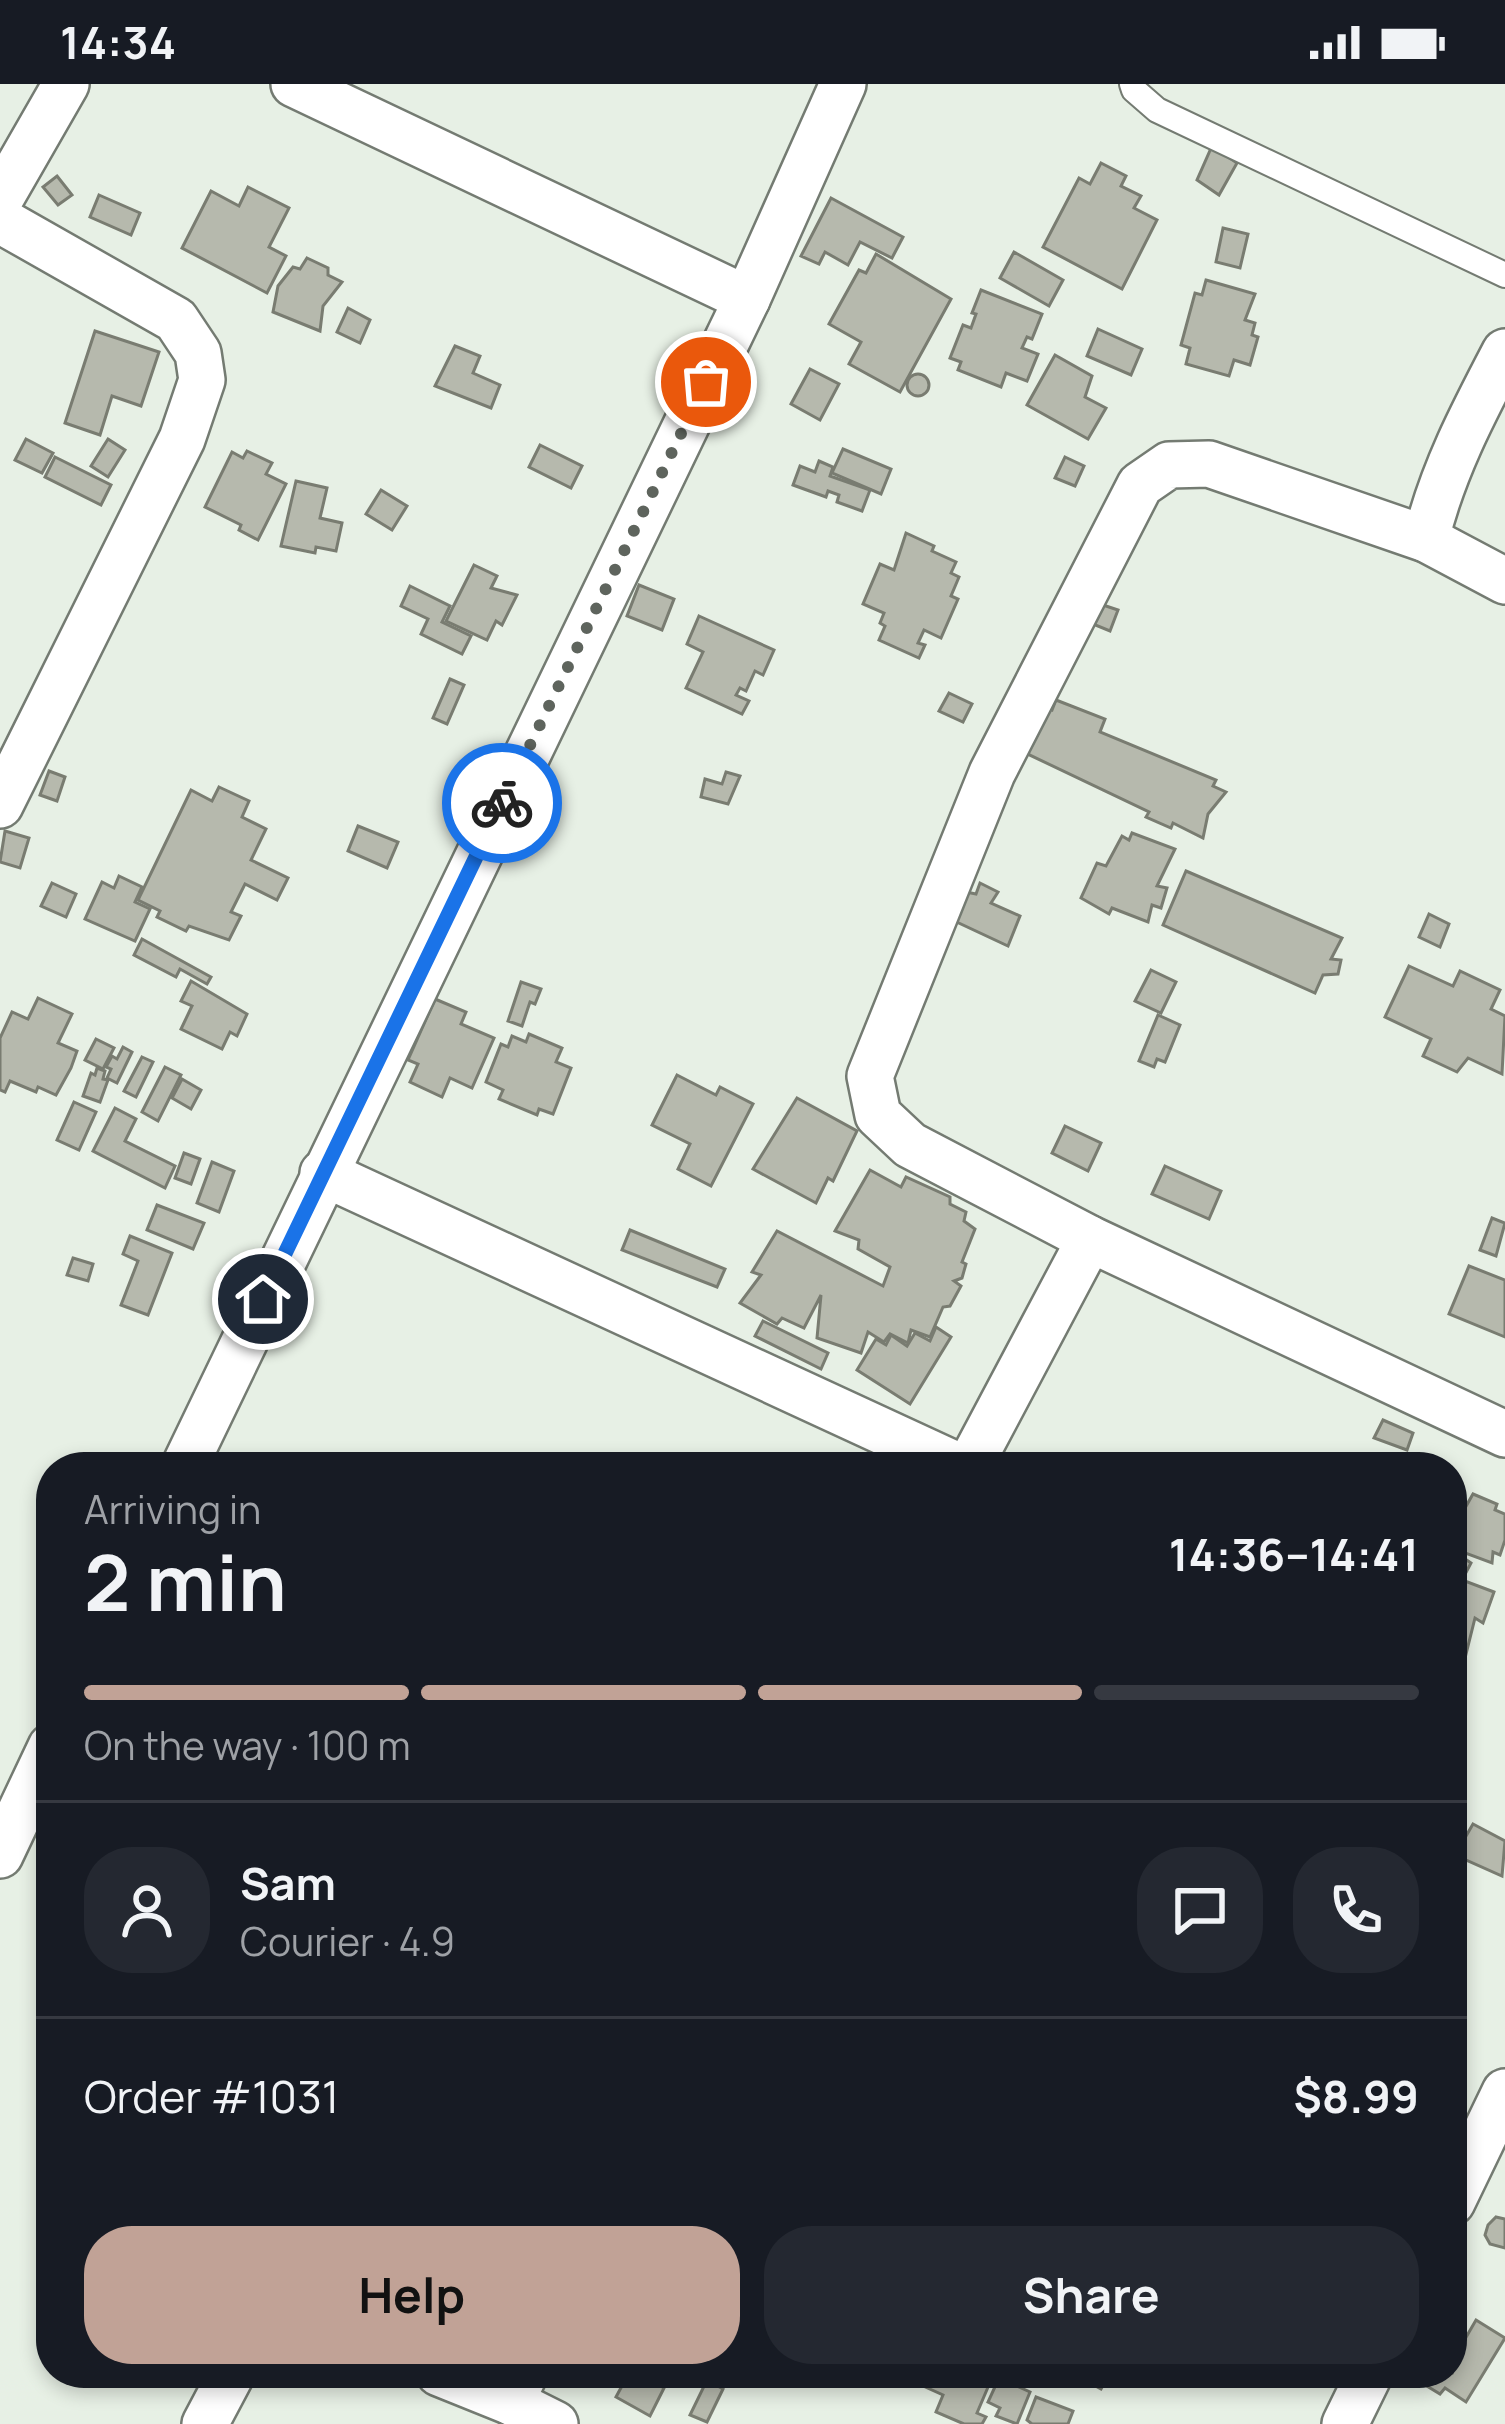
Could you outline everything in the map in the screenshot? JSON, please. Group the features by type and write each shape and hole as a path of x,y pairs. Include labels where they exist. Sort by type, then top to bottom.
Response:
{"street":[{"path":"0,199 66,84"},
{"path":"294,84 747,299"},
{"path":"191,1452 747,299 843,84"},
{"path":"0,220 176,320 198,353 202,380 182,439 0,805"},
{"path":"1426,539 1444,479 1505,352"},
{"path":"1505,581 1426,539 1209,464 1169,465 1140,485 992,773 870,1076 878,1114 910,1145 1090,1239 1505,1434"},
{"path":"323,1173 932,1452"},
{"path":"973,1452 1090,1239"},
{"path":"2,1846 36,1777"},
{"path":"1467,2171 1505,2092"},
{"path":"205,2424 224,2388"},
{"path":"519,2388 555,2424"},
{"path":"1345,2424 1363,2388"}],"lane":[{"path":"1132,84 1157,110 1505,275"}],"building":[{"path":"1212,146 1237,163 1219,195 1197,180"},
{"path":"1101,163 1126,176 1121,186 1141,196 1134,208 1157,220 1122,289 1043,247 1079,178 1090,184"},
{"path":"57,176 72,195 58,205 43,187"},
{"path":"248,187 289,208 269,247 286,256 267,293 182,248 211,191 239,206"},
{"path":"99,195 140,213 131,235 90,217"},
{"path":"831,198 903,237 892,258 860,242 848,265 825,252 819,264 801,256"},
{"path":"1223,228 1248,234 1240,268 1216,262"},
{"path":"1014,252 1063,280 1049,306 1000,278"},
{"path":"876,254 951,299 900,392 849,364 861,342 829,324 859,270 866,273"},
{"path":"307,258 328,268 328,275 342,282 323,306 320,331 273,312 278,286"},
{"path":"1206,280 1255,294 1245,320 1255,323 1252,335 1258,337 1250,365 1234,360 1229,376 1186,364 1190,348 1181,345 1195,293 1202,295"},
{"path":"981,290 1042,314 1032,339 1027,337 1022,348 1038,354 1027,381 1006,373 1001,387 958,370 961,362 950,358 963,325 971,328"},
{"path":"348,308 370,320 360,343 337,332"},
{"path":"1098,329 1142,349 1131,375 1087,356"},
{"path":"95,331 159,352 141,406 112,396 100,435 65,423"},
{"path":"455,346 480,356 473,373 500,385 491,408 435,386"},
{"path":"1055,355 1092,376 1085,397 1106,408 1088,439 1027,405"},
{"path":"810,369 839,384 820,420 791,404"},
{"path":"918,374 929,385 918,396 907,385"},
{"path":"26,439 53,453 42,473 15,460"},
{"path":"108,439 125,450 108,477 91,466"},
{"path":"540,445 582,466 571,488 529,467"},
{"path":"843,449 891,469 881,494 832,473"},
{"path":"247,451 272,463 266,474 286,484 258,540 239,530 241,525 205,507 232,452 243,458"},
{"path":"55,457 111,485 101,505 45,477"},
{"path":"1065,457 1084,466 1075,486 1055,478"},
{"path":"819,461 833,467 830,476 870,490 862,511 837,502 839,495 828,491 826,497 793,485 800,466 815,472"},
{"path":"296,481 327,488 320,518 342,523 336,551 316,547 315,553 281,546"},
{"path":"381,490 407,506 392,530 366,514"},
{"path":"906,533 956,562 951,573 959,577 951,596 958,599 941,638 924,630 918,643 925,645 919,658 879,640 884,613 863,604 880,564 894,570"},
{"path":"474,565 497,576 491,588 517,595 502,625 496,621 487,640 446,621"},
{"path":"639,585 674,599 662,630 627,616"},
{"path":"410,586 450,606 442,622 471,636 462,654 421,634 428,619 401,606"},
{"path":"1091,601 1118,610 1110,631 1083,620"},
{"path":"699,616 774,650 763,675 755,671 746,691 740,688 736,695 749,701 742,714 686,688 703,652 687,644"},
{"path":"450,679 464,685 447,724 433,718"},
{"path":"949,693 972,704 963,722 939,711"},
{"path":"1056,700 1105,719 1100,732 1216,780 1213,786 1226,792 1208,814 1203,838 1173,823 1171,828 1146,817 1149,812 1015,748 1036,704 1052,710"},
{"path":"49,771 65,777 57,801 40,795"},
{"path":"726,772 740,776 728,804 701,797 705,779 722,784"},
{"path":"219,787 249,801 242,817 266,829 251,860 288,878 277,900 245,884 231,912 241,916 229,940 189,926 186,931 157,917 160,911 138,900 191,790 212,801"},
{"path":"358,826 398,842 387,868 348,851"},
{"path":"5,831 29,838 20,868 0,862"},
{"path":"1132,833 1175,849 1157,886 1167,888 1161,908 1152,905 1148,922 1112,908 1109,914 1081,898 1097,863 1106,866 1122,836 1129,840"},
{"path":"1186,871 1342,938 1331,959 1341,960 1338,974 1323,975 1315,993 1163,925"},
{"path":"119,876 142,887 135,902 150,909 135,941 85,919 102,882 114,888"},
{"path":"52,883 76,894 66,917 41,906"},
{"path":"980,883 998,892 991,903 1020,916 1008,946 946,917 956,890 976,894"},
{"path":"1429,914 1449,924 1440,947 1419,937"},
{"path":"142,939 211,977 207,984 180,969 176,977 134,955"},
{"path":"1409,966 1453,986 1460,971 1500,990 1491,1009 1505,1016 1502,1074 1468,1058 1457,1072 1423,1056 1431,1039 1385,1017"},
{"path":"1151,970 1176,982 1161,1013 1135,1001"},
{"path":"191,981 247,1014 237,1036 230,1032 222,1049 181,1029 192,1006 181,1001"},
{"path":"521,982 541,989 535,1004 530,1002 522,1026 508,1021"},
{"path":"38,998 72,1014 58,1043 77,1051 56,1095 10,1081 5,1092 0,1090 0,1038 12,1012 28,1019"},
{"path":"435,999 466,1012 461,1024 494,1038 472,1088 450,1078 442,1097 410,1082 418,1064 408,1060"},
{"path":"1158,1015 1180,1025 1165,1062 1157,1059 1154,1067 1139,1061"},
{"path":"529,1034 562,1048 556,1062 571,1068 553,1114 539,1109 537,1115 499,1099 503,1090 486,1082 501,1044 508,1047 512,1036 526,1042"},
{"path":"96,1039 114,1048 103,1069 85,1060"},
{"path":"123,1047 132,1052 117,1083 107,1078 111,1069 106,1067"},
{"path":"142,1057 153,1062 136,1097 124,1091"},
{"path":"165,1067 181,1075 158,1121 142,1112"},
{"path":"97,1068 105,1071 103,1079 108,1080 100,1102 83,1096"},
{"path":"677,1075 716,1095 720,1087 753,1104 711,1186 678,1169 690,1144 652,1125"},
{"path":"182,1079 201,1090 191,1109 172,1098"},
{"path":"797,1098 857,1131 833,1181 828,1178 816,1203 753,1169"},
{"path":"74,1102 96,1112 79,1150 57,1140"},
{"path":"115,1108 136,1119 125,1141 175,1166 165,1188 93,1151"},
{"path":"1065,1126 1101,1143 1088,1171 1052,1153"},
{"path":"184,1153 200,1159 191,1184 175,1178"},
{"path":"212,1162 234,1171 219,1212 197,1203"},
{"path":"1165,1166 1221,1191 1209,1219 1152,1194"},
{"path":"870,1170 901,1187 906,1177 950,1197 950,1204 966,1212 964,1221 975,1229 962,1262 966,1264 962,1278 954,1281 961,1286 950,1306 943,1307 930,1337 911,1330 908,1343 890,1334 884,1342 868,1332 861,1353 817,1338 821,1295 804,1328 782,1318 777,1324 740,1303 761,1275 752,1272 777,1231 883,1286 890,1267 858,1249 859,1240 835,1231"},
{"path":"157,1205 204,1223 193,1249 147,1230"},
{"path":"1492,1218 1505,1223 1496,1256 1480,1250"},
{"path":"630,1230 725,1269 717,1287 622,1250"},
{"path":"130,1236 172,1253 148,1315 121,1305 138,1261 123,1254"},
{"path":"73,1258 93,1264 88,1281 67,1275"},
{"path":"1469,1266 1505,1280 1505,1337 1449,1314"},
{"path":"763,1321 828,1353 821,1369 755,1336"},
{"path":"936,1327 951,1337 910,1404 857,1370 876,1339 886,1345 891,1335 907,1346 915,1333 930,1341"},
{"path":"1383,1420 1413,1433 1407,1450 1374,1438"},
{"path":"1473,1494 1497,1504 1495,1510 1505,1514 1505,1540 1500,1555 1493,1552 1492,1563 1467,1554 1467,1505"},
{"path":"1467,1582 1494,1592 1483,1623 1475,1618 1467,1650"},
{"path":"1473,1824 1505,1841 1502,1876 1467,1860 1467,1834"},
{"path":"1496,2217 1505,2219 1505,2248 1490,2244 1485,2235"},
{"path":"1476,2320 1505,2338 1466,2402 1445,2388 1467,2388 1467,2336"},
{"path":"621,2388 664,2388 650,2416 616,2397"},
{"path":"703,2388 723,2389 707,2422 690,2415"},
{"path":"928,2388 988,2388 977,2413 986,2417 982,2424 964,2424 936,2412 943,2395"},
{"path":"994,2388 1030,2392 1017,2424 996,2416 1000,2408 988,2402"},
{"path":"1036,2397 1073,2411 1068,2424 1027,2420"}],"way so far":[{"path":"502,803 706,382"}],"route":[{"path":"263,1299 502,803"}]}
